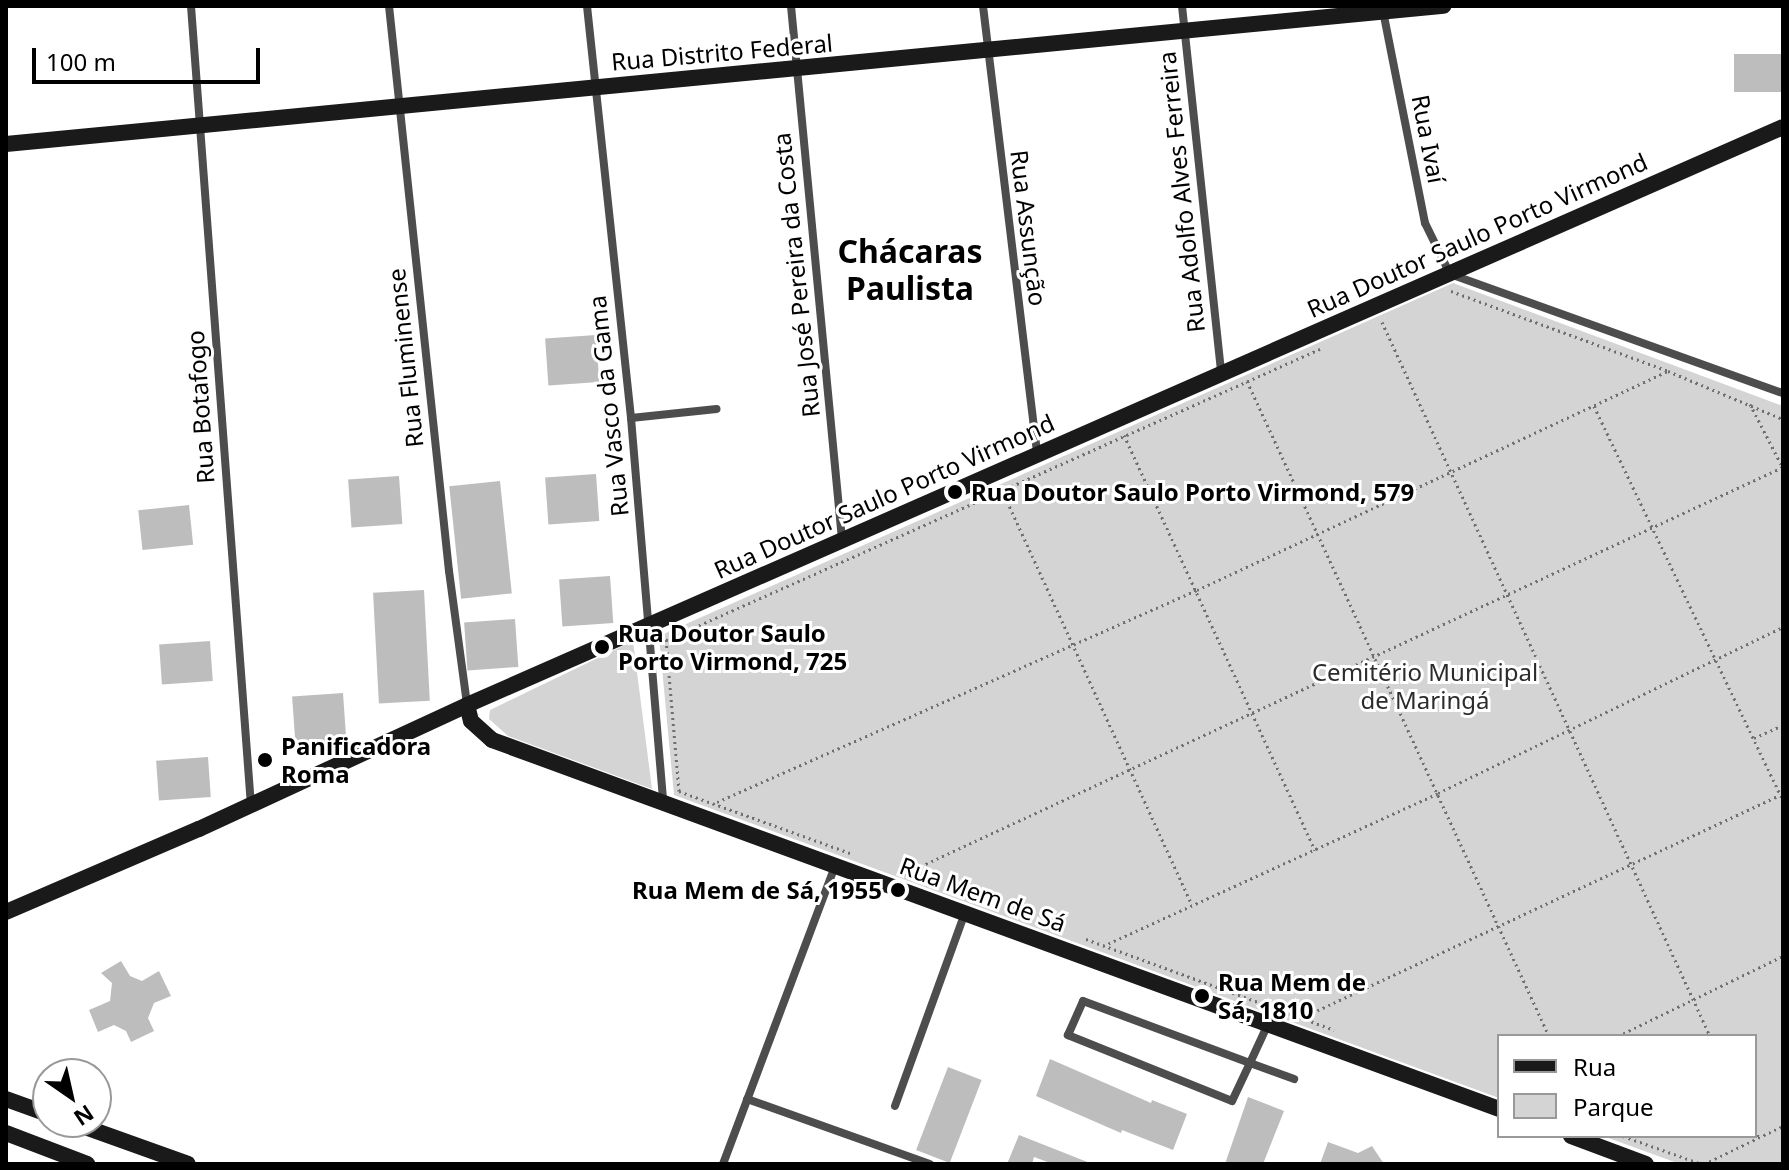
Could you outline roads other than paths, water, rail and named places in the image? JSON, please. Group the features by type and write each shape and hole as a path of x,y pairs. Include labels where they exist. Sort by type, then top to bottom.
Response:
{"street":[{"name":"Rua Botafogo","path":"191,6 251,805"},
{"name":"Rua Fluminense","path":"389,6 449,571 467,705"},
{"name":"Rua Vasco da Gama","path":"587,6 631,418 663,803"},
{"name":"Rua José Pereira da Costa","path":"791,6 842,540"},
{"name":"Rua Assunção","path":"983,6 1037,455"},
{"name":"Rua Adolfo Alves Ferreira","path":"1182,6 1221,373"},
{"name":"Rua Distrito Federal","path":"6,144 987,51 1383,9 1443,6"},
{"name":"Rua Ivaí","path":"1383,9 1425,223 1450,274"},
{"name":"Rua Doutor Saulo Porto Virmond","path":"6,912 251,805 467,705 1783,127"},
{"path":"1450,274 1783,393"},
{"path":"631,418 717,409"},
{"name":"Rua Mem de Sá","path":"467,705 471,721 492,740 1497,1108"},
{"path":"723,1164 835,865"},
{"path":"895,1106 965,912"},
{"path":"1268,1023 1250,1063 1232,1101 1068,1035 1083,1001 1250,1063 1294,1079"},
{"path":"6,1099 32,1108"},
{"path":"747,1099 930,1164"},
{"path":"6,1133 87,1164"},
{"path":"112,1137 188,1164"},
{"path":"1576,1138 1646,1164"}],"place":[{"name":"Rua Doutor Saulo Porto Virmond, 579","path":"955,492"},
{"name":"Rua Doutor Saulo Porto Virmond, 725","path":"602,647"},
{"name":"Panificadora Roma","path":"265,760"},
{"name":"Rua Mem de Sá, 1955","path":"898,890"},
{"name":"Rua Mem de Sá, 1810","path":"1202,996"}],"district":[{"name":"Chácaras Paulista","path":"910,270"}],"park label":[{"name":"Cemitério Municipal de Maringá","path":"1425,686"}]}
